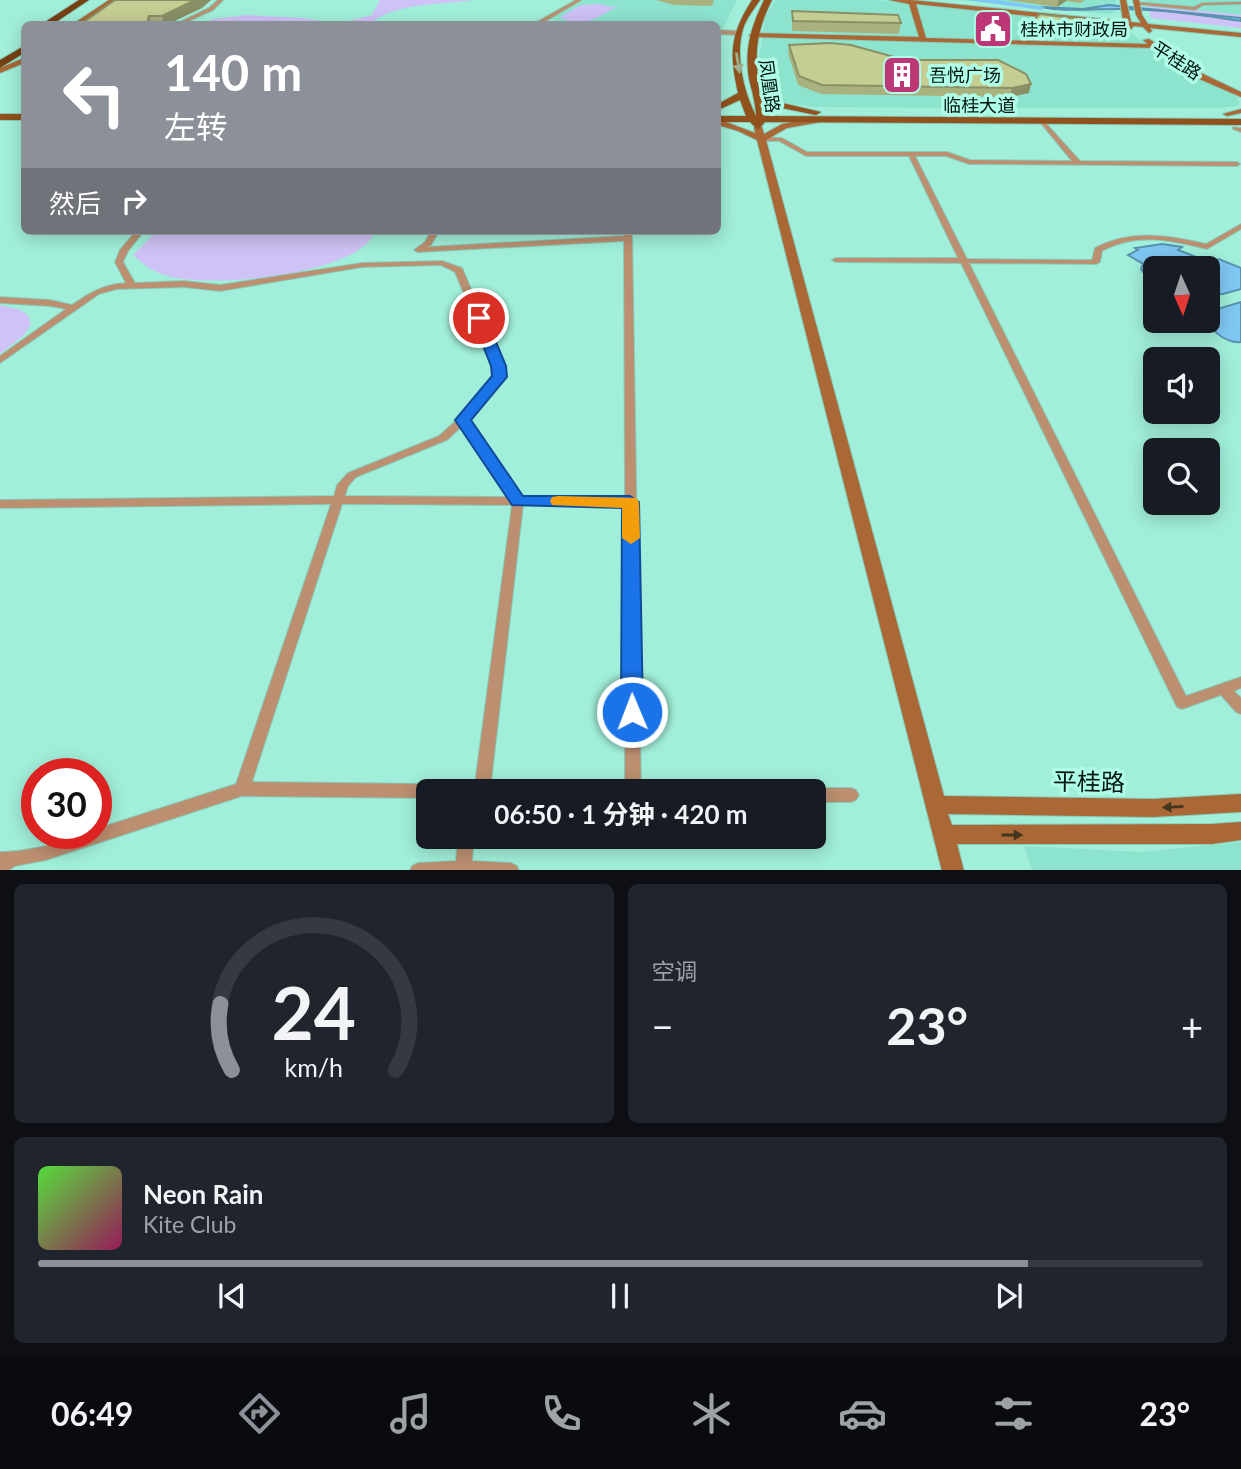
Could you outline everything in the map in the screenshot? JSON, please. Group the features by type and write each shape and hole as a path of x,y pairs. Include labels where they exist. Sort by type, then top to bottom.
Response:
{"highway":[{"path":"52,21 85,0"},
{"path":"66,21 99,0"},
{"path":"0,55 21,41"},
{"path":"0,65 21,51"}],"main road":[{"path":"81,21 113,0"},
{"name":"凤凰路","path":"756,0 738,33 735,57 744,94 757,122"},
{"name":"凤凰路","path":"757,122 757,94 749,58 753,28 768,0"},
{"path":"892,0 1141,20 1241,33"},
{"path":"930,0 1125,19"},
{"path":"911,2 921,40"},
{"path":"1123,2 1125,19"},
{"name":"平桂路","path":"1136,3 1141,20 1182,59 1241,93"},
{"name":"平桂路","path":"1125,19 1154,45 1200,76 1241,93"},
{"path":"752,34 1154,45"},
{"path":"0,71 21,61"},
{"path":"721,107 744,94"},
{"path":"757,94 775,104 818,116"},
{"name":"临桂大道","path":"721,110 757,122"},
{"path":"0,111 21,111"},
{"name":"临桂大道","path":"721,120 757,122 818,116 1241,113"},
{"path":"721,121 741,129 757,122 785,126 818,116"},
{"name":"临桂大道","path":"818,116 1239,127"},
{"path":"0,117 21,117"},
{"path":"757,122 953,870"},
{"name":"平桂路","path":"935,805 1153,808 1241,803"},
{"path":"944,835 1212,834 1241,831"}],"street":[{"path":"185,21 211,9 221,0"},
{"path":"542,21 580,0"},
{"path":"1148,0 1199,5 1241,3"},
{"path":"1136,3 1195,9 1199,5"},
{"path":"89,16 104,16"},
{"path":"721,32 738,33"},
{"path":"1042,121 1078,163"},
{"path":"757,122 806,154 947,154 969,162 1237,164"},
{"path":"911,154 1182,703 1241,682"},
{"path":"836,260 1096,262 1098,250 1126,239 1163,238 1207,247 1241,226"},
{"path":"132,286 119,262 124,250 137,235"},
{"path":"433,235 428,243 418,250 615,235"},
{"path":"628,235 633,779"},
{"path":"0,360 96,292 117,286 184,284 220,288 326,269 442,263 459,271 499,366 499,377 463,420 443,438 352,475 343,485 242,789"},
{"path":"0,300 50,303 73,308"},
{"path":"463,420 519,501 484,779"},
{"path":"0,504 339,500 630,502"},
{"path":"1224,689 1241,708"},
{"path":"4,862 46,853 242,789 416,791"},
{"path":"826,795 851,795"},
{"path":"463,869 465,849"},
{"path":"418,870 511,870"}],"shaded area":[{"path":"380,0 474,0 405,8 374,21 349,21 372,15"},
{"path":"586,0 737,0 721,28 721,21 557,21 552,18"},
{"path":"775,0 879,0 1120,25 1163,56 1237,97 1240,103 1219,108 969,108 814,107 777,102 769,98 759,59 765,18"},
{"path":"957,0 1116,0 1117,12 1106,14"},
{"path":"1145,0 1241,0 1241,15 1147,5 1143,4"},
{"path":"581,5 618,6 586,21 568,21 560,17"},
{"path":"1147,5 1241,15 1241,28 1151,18"},
{"path":"247,15 320,21 208,21"},
{"path":"153,235 373,235 366,244 350,255 327,264 299,272 239,280 209,281 164,275 133,255"},
{"path":"0,305 18,309 28,315 31,324 24,335 0,354"},
{"path":"1241,842 1241,870 1032,870 1024,846 1141,852"}],"water":[{"path":"1109,5 1241,18 1241,21 1176,12 1067,10 1041,7 1083,9"},
{"path":"1162,244 1182,247 1178,250 1194,256 1143,256 1143,264 1128,255 1138,250 1135,248"},
{"path":"1220,259 1241,268 1241,289 1220,294"},
{"path":"1241,302 1241,342 1223,338 1216,333 1220,333 1220,308"}],"building":[{"path":"115,0 195,0 162,16 149,16 148,21 85,21"},
{"path":"792,11 898,15 901,23 793,21"},
{"path":"1040,14 1080,19 1081,29 1027,26"},
{"name":"吾悦广场","path":"789,45 851,45 905,60 998,60 1026,74 1031,84 1012,88 822,85 799,76"}],"waterway":[{"path":"971,0 1041,7"}],"slow traffic":[{"path":"558,501 630,502 631,538"}],"place":[{"name":"桂林市财政局","path":"993,29"},
{"name":"吾悦广场","path":"902,75"}],"route":[{"path":"479,318 499,366 499,377 466,413 463,420 519,501 630,502 632,712"}]}
